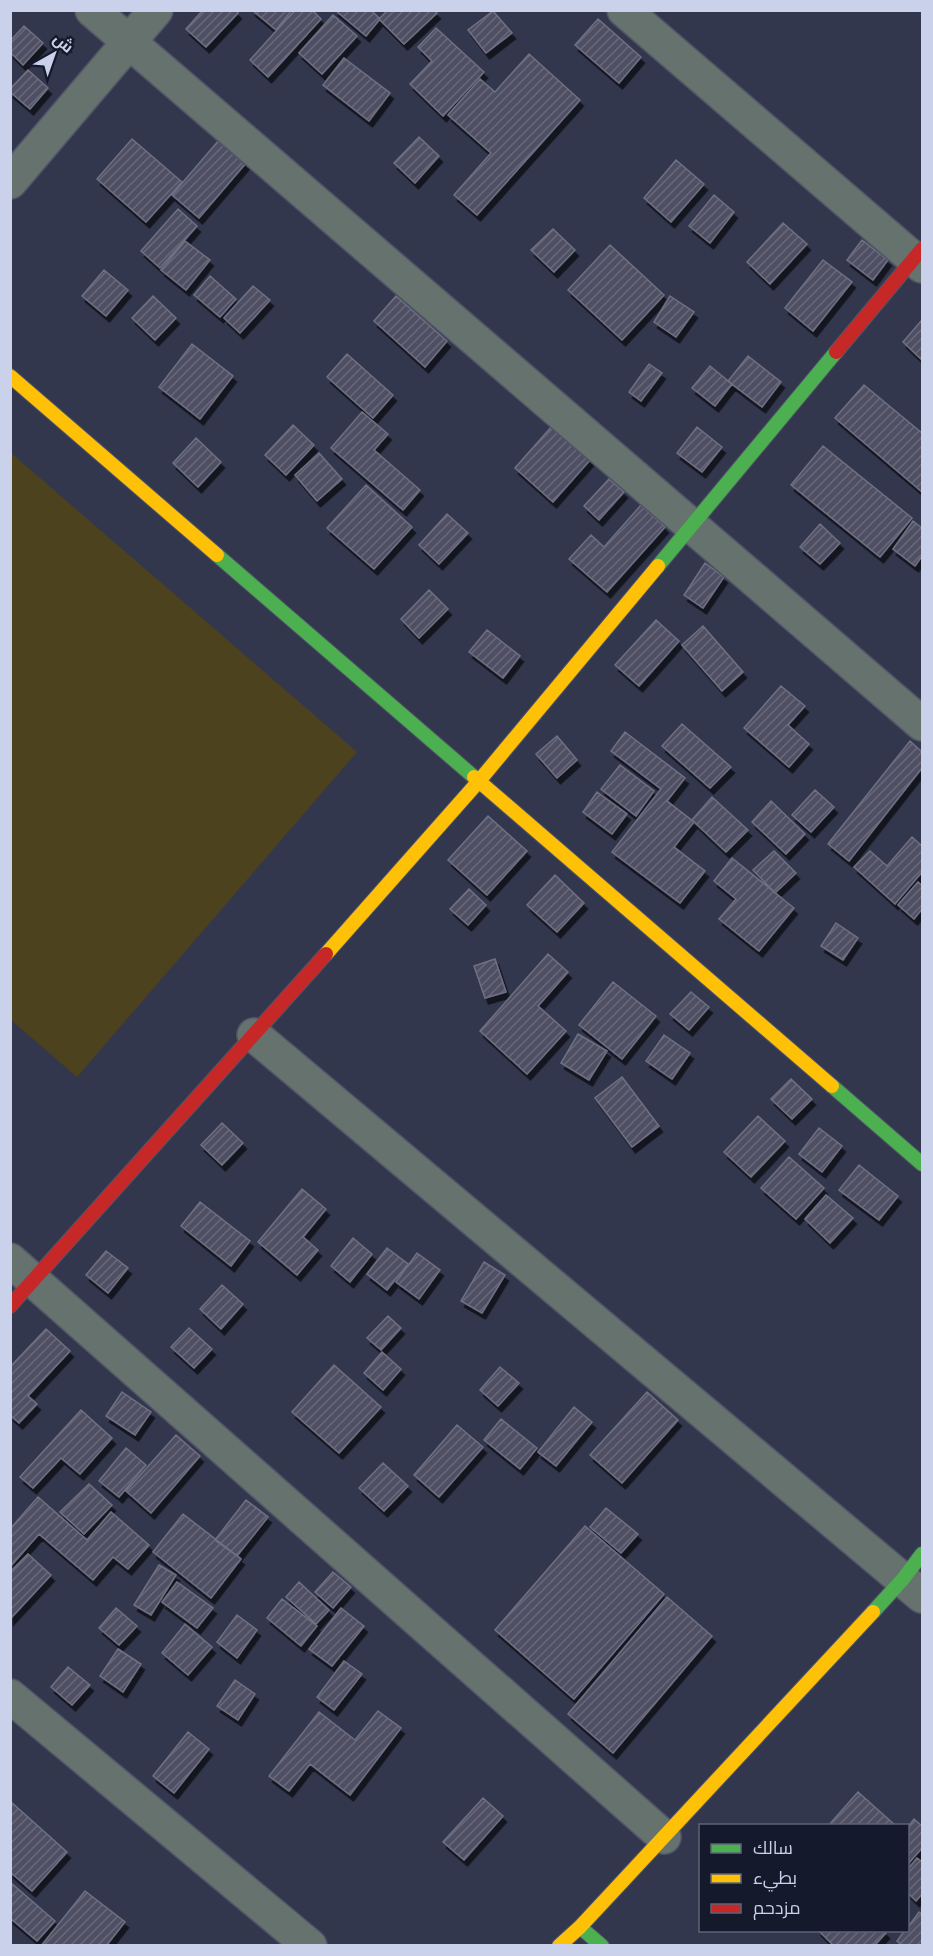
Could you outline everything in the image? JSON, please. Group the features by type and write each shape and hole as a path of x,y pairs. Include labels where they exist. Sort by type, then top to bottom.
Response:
{"street":[{"path":"92,10 922,724"},
{"path":"10,182 156,10"},
{"path":"10,1306 21,1270 255,1035 478,781 690,525 920,258 624,10"},
{"path":"10,376 922,1164"},
{"path":"255,1035 916,1576 580,1927 559,1946"},
{"path":"21,1270 664,1837"},
{"path":"10,1696 310,1946"},
{"path":"580,1927 602,1946"}],"shaded area":[{"path":"11,453 357,752 77,1077 11,1020"}],"building":[{"path":"203,10 235,10 238,13 206,47 186,29"},
{"path":"252,10 292,10 276,30"},
{"path":"295,10 312,10 321,19 268,77 250,60"},
{"path":"335,10 371,10 380,19 366,36"},
{"path":"388,10 434,10 437,13 404,44 379,19"},
{"path":"493,11 512,33 486,53 468,30"},
{"path":"333,15 357,36 322,74 299,53"},
{"path":"598,19 641,57 619,83 575,45"},
{"path":"24,26 43,43 23,65 10,52 10,41"},
{"path":"436,28 484,72 443,116 410,84 432,61 418,47"},
{"path":"529,54 580,100 477,215 454,195 491,153 448,115 480,79 495,92"},
{"path":"344,58 390,93 369,121 323,85"},
{"path":"28,70 48,88 30,109 10,92 10,89"},
{"path":"419,137 439,156 415,183 394,163"},
{"path":"132,139 182,182 146,222 97,179"},
{"path":"219,140 246,163 199,218 172,195"},
{"path":"676,160 704,184 671,222 644,198"},
{"path":"714,195 734,212 710,243 689,226"},
{"path":"178,209 197,226 160,268 141,251"},
{"path":"783,223 807,244 770,284 747,262"},
{"path":"553,229 575,250 554,272 531,250"},
{"path":"862,240 888,260 873,280 847,260"},
{"path":"185,241 210,260 186,290 161,270"},
{"path":"610,245 664,295 622,340 568,290"},
{"path":"823,260 852,282 813,331 785,308"},
{"path":"104,270 128,290 106,316 82,296"},
{"path":"210,276 236,299 220,317 194,295"},
{"path":"253,286 270,300 240,333 224,318"},
{"path":"153,296 176,318 155,340 132,318"},
{"path":"396,296 447,341 425,367 374,321"},
{"path":"670,296 694,312 676,337 654,322"},
{"path":"922,320 922,360 903,342"},
{"path":"192,344 233,376 200,419 159,387"},
{"path":"347,354 393,395 373,418 327,377"},
{"path":"748,356 781,382 762,407 728,381"},
{"path":"649,364 662,373 641,401 629,392"},
{"path":"710,366 732,384 715,406 692,388"},
{"path":"864,385 922,433 922,492 835,418"},
{"path":"362,412 388,434 374,450 420,490 403,510 331,448"},
{"path":"293,425 314,445 286,475 265,455"},
{"path":"552,426 590,460 553,502 515,468"},
{"path":"697,427 722,447 702,472 677,453"},
{"path":"196,438 221,462 198,487 173,463"},
{"path":"823,446 912,518 880,557 791,485"},
{"path":"319,453 342,479 317,501 295,475"},
{"path":"609,479 624,492 599,520 584,506"},
{"path":"366,485 412,527 374,569 327,528"},
{"path":"641,505 665,527 607,592 569,559 591,535 604,547"},
{"path":"447,514 468,533 439,564 419,545"},
{"path":"913,521 922,528 922,556 915,566 893,549"},
{"path":"820,524 840,543 820,564 800,547"},
{"path":"705,563 724,577 703,608 684,595"},
{"path":"429,590 448,609 419,638 401,619"},
{"path":"656,620 679,641 639,686 615,665"},
{"path":"703,626 743,672 722,691 682,645"},
{"path":"487,630 520,656 503,678 469,652"},
{"path":"781,686 805,706 788,725 809,744 789,767 744,728"},
{"path":"682,724 731,767 710,788 662,746"},
{"path":"625,732 685,778 667,801 694,822 674,847 705,871 680,903 612,852 661,789 611,751"},
{"path":"557,736 577,760 557,778 536,754"},
{"path":"910,741 922,752 922,768 849,861 828,844"},
{"path":"620,765 654,791 636,816 601,789"},
{"path":"815,790 834,807 811,832 792,815"},
{"path":"597,792 627,814 612,834 583,812"},
{"path":"712,797 748,830 726,852 692,820"},
{"path":"771,801 805,834 786,854 752,822"},
{"path":"488,816 527,851 487,895 448,860"},
{"path":"912,837 922,846 922,872 895,904 854,867 870,851 887,866"},
{"path":"774,851 796,873 775,893 753,870"},
{"path":"732,858 794,908 759,951 719,919 736,899 714,881"},
{"path":"555,875 584,903 557,932 527,905"},
{"path":"918,882 922,886 922,909 914,919 898,905"},
{"path":"469,889 486,905 468,925 450,909"},
{"path":"836,923 858,938 843,960 821,946"},
{"path":"548,954 568,972 538,1006 566,1031 527,1074 480,1031"},
{"path":"495,959 506,992 485,998 474,966"},
{"path":"613,982 656,1016 622,1059 579,1025"},
{"path":"691,992 709,1007 689,1030 670,1014"},
{"path":"578,1034 607,1051 589,1080 561,1063"},
{"path":"664,1035 690,1053 672,1079 646,1061"},
{"path":"622,1077 659,1126 632,1147 595,1098"},
{"path":"791,1079 812,1099 792,1119 771,1099"},
{"path":"758,1116 785,1141 751,1177 724,1152"},
{"path":"222,1123 243,1143 222,1165 201,1145"},
{"path":"819,1128 842,1146 822,1172 799,1154"},
{"path":"789,1157 824,1188 796,1219 761,1188"},
{"path":"859,1165 898,1196 879,1220 839,1190"},
{"path":"302,1189 326,1209 303,1237 318,1250 297,1275 258,1242"},
{"path":"826,1195 853,1218 830,1243 805,1219"},
{"path":"200,1202 250,1241 231,1266 181,1226"},
{"path":"353,1238 372,1254 350,1282 331,1266"},
{"path":"387,1248 408,1264 387,1290 367,1274"},
{"path":"106,1251 128,1268 108,1293 86,1275"},
{"path":"417,1253 440,1270 419,1299 396,1282"},
{"path":"484,1262 505,1275 482,1313 461,1301"},
{"path":"222,1285 243,1304 221,1329 200,1309"},
{"path":"388,1316 401,1328 381,1350 367,1338"},
{"path":"189,1328 212,1349 194,1368 171,1347"},
{"path":"46,1329 70,1351 28,1396 37,1404 19,1423 10,1415 10,1367"},
{"path":"382,1352 401,1369 383,1390 364,1373"},
{"path":"334,1365 381,1407 339,1453 292,1412"},
{"path":"500,1367 519,1383 498,1406 480,1390"},
{"path":"122,1392 151,1412 135,1435 106,1416"},
{"path":"647,1392 678,1420 622,1483 590,1455"},
{"path":"574,1407 592,1422 556,1466 538,1452"},
{"path":"81,1410 112,1438 80,1474 61,1458 33,1488 20,1477"},
{"path":"501,1419 537,1448 520,1469 484,1440"},
{"path":"457,1425 483,1447 439,1497 414,1475"},
{"path":"176,1435 200,1456 151,1513 126,1491"},
{"path":"126,1448 146,1465 119,1497 99,1481"},
{"path":"383,1463 408,1486 384,1511 359,1488"},
{"path":"89,1484 112,1505 84,1534 60,1512"},
{"path":"38,1497 87,1540 111,1512 149,1545 128,1569 113,1557 93,1580 39,1534 10,1567 10,1529"},
{"path":"246,1500 268,1517 237,1556 215,1540"},
{"path":"606,1508 638,1534 621,1553 590,1527"},
{"path":"183,1514 241,1559 211,1598 153,1552"},
{"path":"585,1526 664,1594 574,1699 495,1630"},
{"path":"28,1554 51,1575 10,1619 10,1572"},
{"path":"159,1565 176,1575 151,1615 134,1605"},
{"path":"333,1572 351,1587 333,1608 315,1592"},
{"path":"177,1582 213,1608 197,1628 162,1602"},
{"path":"299,1582 329,1610 316,1624 286,1597"},
{"path":"667,1597 712,1636 613,1753 568,1714"},
{"path":"282,1599 317,1626 301,1646 267,1618"},
{"path":"116,1608 137,1626 119,1645 99,1628"},
{"path":"341,1608 364,1626 332,1666 309,1649"},
{"path":"237,1615 257,1630 237,1658 217,1642"},
{"path":"185,1624 212,1647 188,1675 162,1653"},
{"path":"118,1649 141,1664 123,1692 100,1676"},
{"path":"344,1661 362,1674 334,1710 317,1697"},
{"path":"68,1667 90,1685 72,1705 51,1687"},
{"path":"235,1680 255,1694 238,1720 217,1706"},
{"path":"378,1711 401,1728 350,1795 310,1764 289,1791 269,1776 319,1712 355,1740"},
{"path":"188,1732 209,1749 174,1793 153,1776"},
{"path":"858,1792 894,1824 830,1824"},
{"path":"483,1798 503,1816 464,1860 443,1842"},
{"path":"10,1801 67,1852 32,1891 10,1872"},
{"path":"914,1819 922,1826 922,1848 909,1863 909,1826"},
{"path":"917,1858 922,1862 922,1894 916,1901 909,1894 909,1868"},
{"path":"10,1882 55,1921 37,1941 10,1918"},
{"path":"85,1891 125,1922 106,1946 41,1946"},
{"path":"919,1912 922,1914 922,1946 903,1946 897,1941 904,1932 909,1932 909,1926"},
{"path":"820,1932 886,1933 874,1946 834,1946"}],"traffic: fast":[{"path":"658,566 836,352"},
{"path":"217,555 474,777"},
{"path":"832,1086 922,1164"},
{"path":"873,1612 922,1554"},
{"path":"580,1927 602,1946"}],"traffic: slow":[{"path":"10,376 217,555"},
{"path":"326,954 479,781 658,566"},
{"path":"474,777 832,1086"},
{"path":"559,1946 580,1927 873,1612"}],"traffic: jam":[{"path":"836,352 922,249"},
{"path":"10,1306 326,954"}]}
